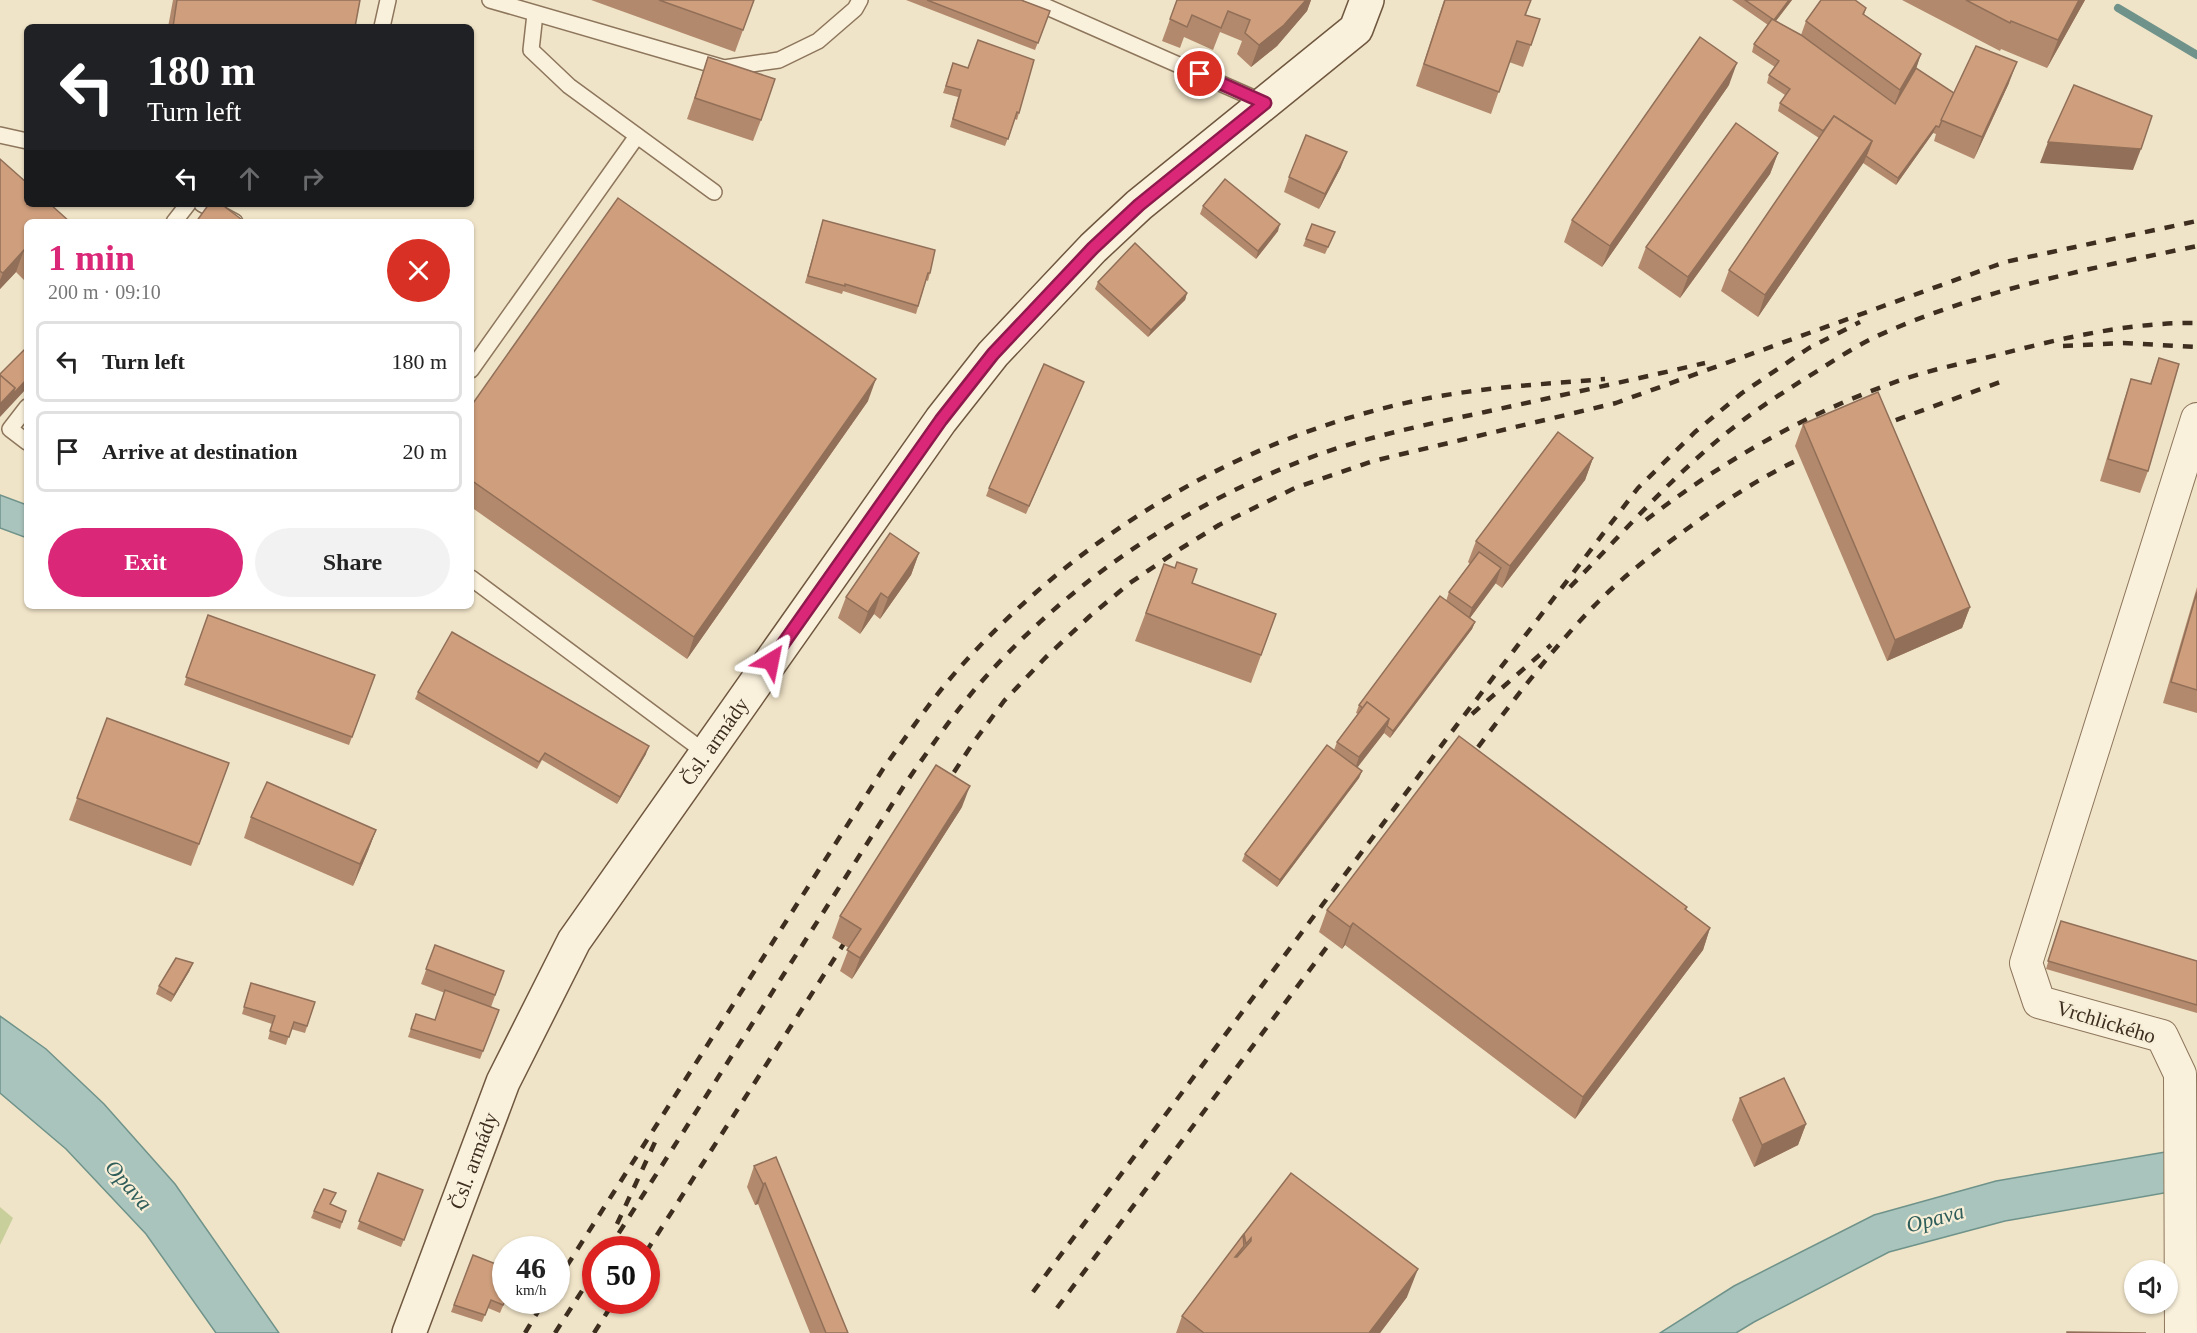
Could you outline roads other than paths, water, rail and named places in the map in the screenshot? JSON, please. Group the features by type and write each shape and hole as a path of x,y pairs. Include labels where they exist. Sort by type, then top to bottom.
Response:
{"main road":[{"name":"Čsl. armády","path":"409,1333 503,1082 574,941 941,420 993,354 1093,248 1131,212 1356,29 1367,0"}],"street":[{"name":"Vrchlického","path":"2181,1333 2180,1074 2162,1036 2039,1002 2026,963 2197,419"}],"lane":[{"path":"383,24 388,0"},
{"path":"490,0 724,68 779,60 818,41 855,9 860,0"},
{"path":"1031,0 1265,103"},
{"path":"535,14 531,50 569,86 714,192"},
{"path":"0,135 24,140"},
{"path":"474,366 637,136"},
{"path":"176,219 186,207"},
{"path":"208,207 230,219"},
{"path":"24,412 10,429 24,440"},
{"path":"474,580 706,753"}],"water":[{"path":"0,495 24,504 24,537 0,528"},
{"name":"Opava","path":"0,1016 46,1049 104,1104 175,1184 279,1333 216,1333 146,1234 66,1149 0,1093"},
{"name":"Opava","path":"2197,1149 2197,1190 2181,1190 2005,1221 1889,1252 1736,1333 1660,1333 1734,1286 1874,1215 1996,1181 2177,1150"}],"waterway":[{"path":"2118,8 2197,55"}],"railway":[{"path":"943,789 1004,701 1090,616 1130,583 1180,549 1219,525 1295,488 1373,461 1616,403 2005,262 2197,221"},
{"path":"1570,587 1667,487 1729,431 1762,407 1863,343 1928,315 2003,291 2080,271 2197,246"},
{"path":"1033,1292 1450,734 1638,488 1695,432 1742,393 1809,348 1860,322"},
{"path":"1646,520 1706,477 1769,439 1835,406 1904,379 2076,336 2149,325 2197,323"},
{"path":"2063,346 2123,343 2197,347"},
{"path":"617,1236 905,784 939,735 975,689 1010,650 1048,614 1089,581 1131,550 1175,522 1268,474 1317,455 1400,431 1705,363"},
{"path":"570,1261 902,742 962,665 1010,616 1062,571 1116,530 1174,494 1235,462 1297,435 1362,414 1429,398 1495,388 1605,379"},
{"path":"1877,427 2000,382"},
{"path":"1466,763 1563,639 1621,581 1667,543 1736,495 1783,467 1816,452"},
{"path":"1472,714 1551,645"},
{"path":"1057,1308 1341,928"},
{"path":"656,1236 852,931"},
{"path":"617,1224 656,1140"},
{"path":"555,1333 582,1291"},
{"path":"525,1333 537,1314"},
{"path":"594,1333 606,1314"}]}
